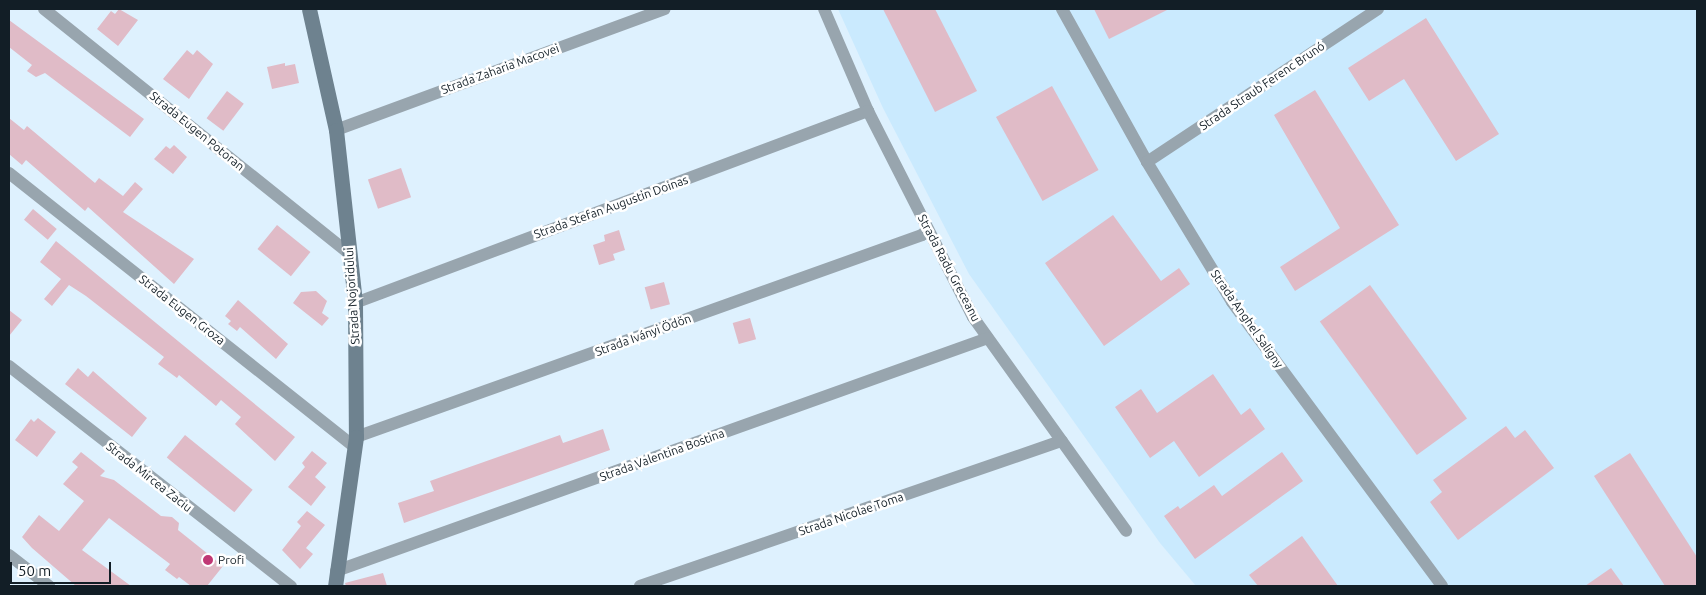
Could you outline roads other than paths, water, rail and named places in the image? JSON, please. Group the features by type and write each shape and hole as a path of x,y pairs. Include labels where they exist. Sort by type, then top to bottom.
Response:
{"main road":[{"name":"Strada Nojoridului","path":"309,9 336,130 355,303 356,442 335,586"}],"street":[{"name":"Strada Eugen Potoran","path":"44,9 350,254"},
{"name":"Strada Zaharia Macovei","path":"336,130 664,9"},
{"name":"Strada Radu Greceanu","path":"824,9 868,111 928,229 988,338 1126,531"},
{"name":"Strada Anghel Saligny","path":"1062,9 1147,162 1232,302 1442,586"},
{"name":"Strada Straub Ferenc Brunó","path":"1147,162 1378,9"},
{"name":"Strada Stefan Augustin Doinas","path":"355,303 868,111"},
{"name":"Strada Eugen Groza","path":"9,173 356,442"},
{"name":"Strada Iványi Ödön","path":"356,442 922,235 928,229"},
{"name":"Strada Valentina Bostina","path":"336,571 988,338"},
{"name":"Strada Mircea Zaciu","path":"9,366 291,586"},
{"name":"Strada Nicolae Toma","path":"640,586 1062,441"},
{"path":"9,555 48,586"}],"place":[{"name":"Profi","path":"208,560"}]}
